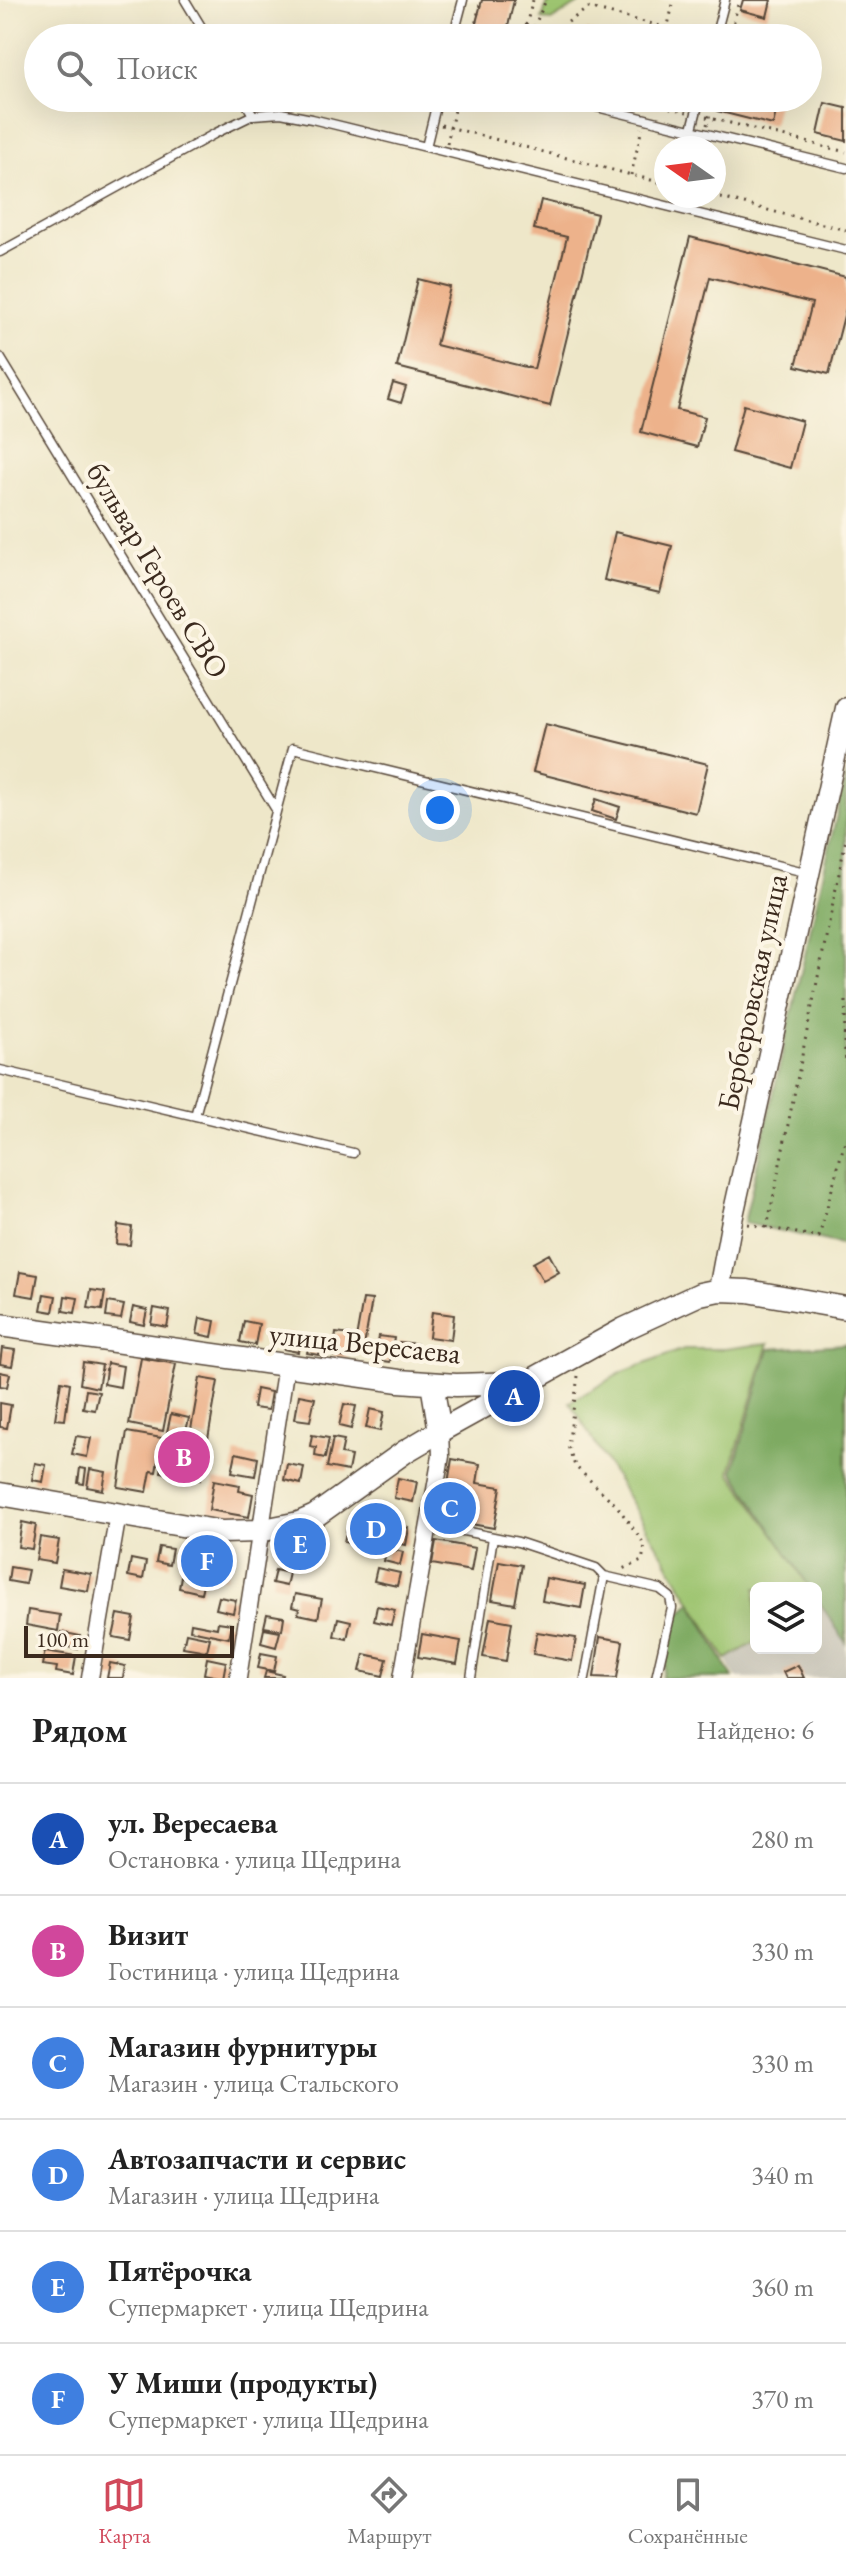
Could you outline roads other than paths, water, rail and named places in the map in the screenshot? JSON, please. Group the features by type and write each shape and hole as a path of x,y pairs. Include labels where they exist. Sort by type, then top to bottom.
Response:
{"main road":[{"name":"улица Вересаева","path":"0,1325 432,1384 495,1385 529,1381 624,1329 700,1294 719,1290 786,1296 846,1308"},
{"path":"0,1494 222,1532 259,1531 299,1523 315,1516 406,1451 529,1381"},
{"path":"432,1384 440,1431"}],"street":[{"name":"Берберовская улица","path":"719,1290 846,708"},
{"path":"238,1678 286,1365"},
{"path":"402,1678 441,1456 440,1431"},
{"path":"90,1678 118,1514"}],"lane":[{"path":"185,0 200,24"},
{"path":"457,24 463,0"},
{"path":"717,24 725,0"},
{"path":"426,147 435,112"},
{"path":"617,112 846,168"},
{"path":"690,136 696,112"},
{"path":"0,252 253,115 281,113 312,119 654,203"},
{"path":"676,208 846,250"},
{"name":"бульвар Героев СВО","path":"0,357 275,808"},
{"path":"195,1116 293,748 809,873"},
{"path":"0,1070 353,1153"},
{"path":"428,1524 493,1537 569,1558 596,1568 604,1576 660,1589 670,1597 672,1608 656,1678"},
{"path":"471,1678 493,1537"},
{"path":"585,1678 604,1576"}],"place":[{"name":"ул. Вересаева","path":"514,1396"},
{"name":"Визит","path":"184,1457"},
{"name":"Магазин фурнитуры","path":"450,1508"},
{"name":"Автозапчасти и сервис","path":"376,1529"},
{"name":"Пятёрочка","path":"300,1544"},
{"name":"У Миши (продукты)","path":"207,1561"}]}
